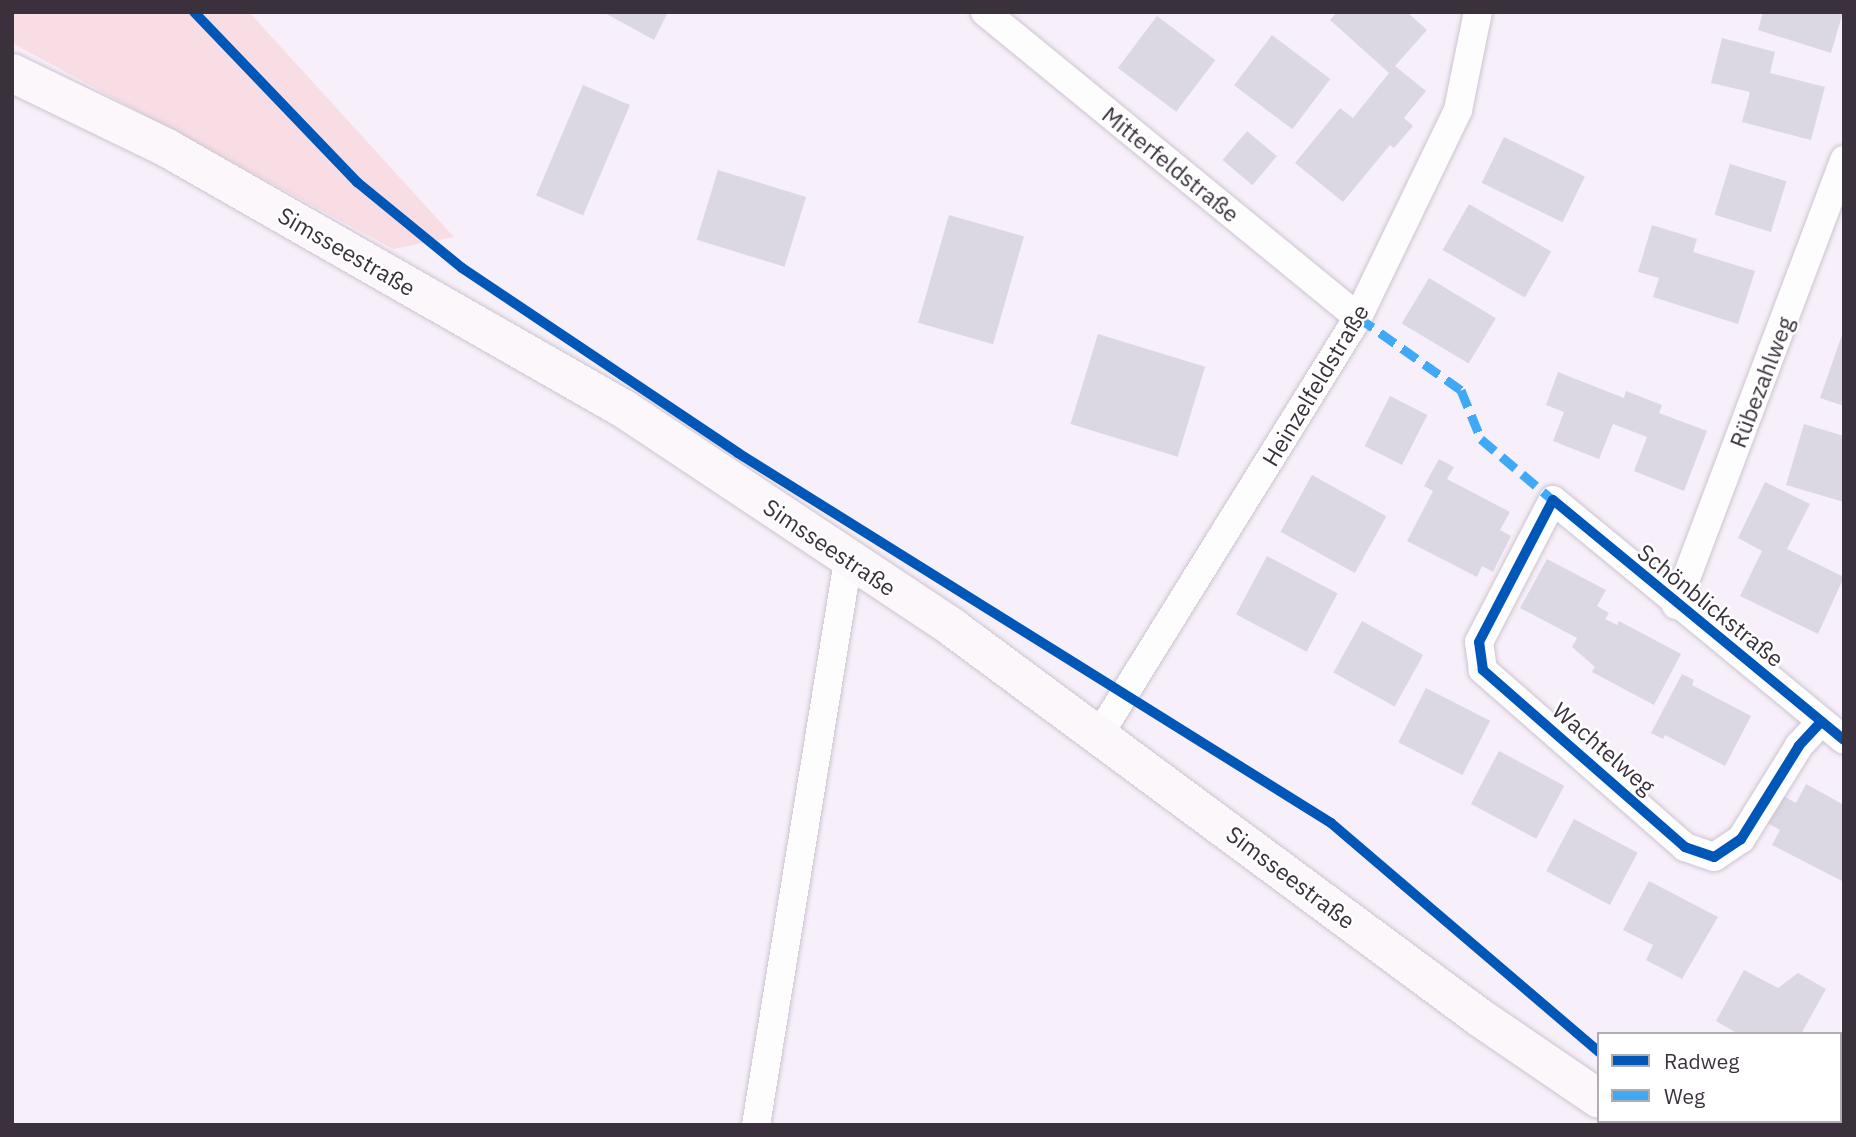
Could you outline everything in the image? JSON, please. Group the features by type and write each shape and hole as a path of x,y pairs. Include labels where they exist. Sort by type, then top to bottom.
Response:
{"main road":[{"name":"Simsseestraße","path":"12,73 167,148 624,409 848,561 953,628 1479,1017 1597,1098"}],"street":[{"name":"Mitterfeldstraße","path":"985,12 1358,317"},
{"name":"Heinzelfeldstraße","path":"1100,735 1358,317 1458,110 1478,12"},
{"name":"Rübezahlweg","path":"1676,605 1844,160"},
{"name":"Schönblickstraße","path":"1553,500 1676,605 1844,740"},
{"name":"Wachtelweg","path":"1553,500 1479,642 1483,670 1685,847 1714,857 1741,839 1799,746 1822,722"},
{"path":"757,1125 848,561"}],"shaded area":[{"path":"12,12 249,12 454,237 393,249 12,43"}],"building":[{"path":"603,12 668,12 654,40"},
{"path":"1337,12 1407,12 1427,30 1395,66 1426,91 1404,118 1413,126 1394,148 1390,145 1343,202 1295,163 1340,108 1353,118 1389,73 1330,20"},
{"path":"1763,12 1843,12 1831,53 1758,30"},
{"path":"1157,16 1215,60 1176,112 1118,68"},
{"path":"1272,35 1330,79 1292,129 1234,85"},
{"path":"1722,38 1775,52 1770,73 1825,87 1811,140 1742,122 1750,92 1711,83"},
{"path":"583,85 630,105 583,215 536,195"},
{"path":"1247,131 1277,156 1252,185 1223,160"},
{"path":"1504,137 1585,176 1563,222 1482,183"},
{"path":"1730,164 1786,181 1771,232 1715,215"},
{"path":"718,170 806,197 785,267 697,240"},
{"path":"1469,204 1551,252 1525,297 1442,250"},
{"path":"949,215 1024,236 993,344 918,323"},
{"path":"1652,225 1697,239 1693,252 1755,271 1738,324 1653,297 1659,278 1638,272"},
{"path":"1429,278 1496,318 1469,364 1402,323"},
{"path":"1844,332 1844,406 1820,398"},
{"path":"1098,334 1205,367 1178,457 1071,424"},
{"path":"1558,372 1624,398 1626,391 1662,405 1659,413 1707,431 1684,491 1634,471 1647,437 1613,424 1599,459 1553,441 1564,412 1546,405"},
{"path":"1390,396 1427,415 1402,465 1365,446"},
{"path":"1804,424 1844,436 1844,502 1786,485"},
{"path":"1439,459 1454,467 1447,479 1510,512 1500,530 1511,536 1493,572 1482,566 1477,577 1407,541 1433,491 1424,486"},
{"path":"1312,475 1386,516 1355,573 1280,532"},
{"path":"1765,482 1810,504 1787,549 1844,577 1818,634 1740,596 1762,551 1738,538"},
{"path":"1267,556 1338,594 1307,652 1236,614"},
{"path":"1547,559 1606,590 1597,606 1609,613 1605,619 1617,625 1619,621 1681,654 1654,705 1592,672 1595,667 1572,647 1577,638 1520,608"},
{"path":"1362,621 1423,655 1395,707 1333,673"},
{"path":"1682,674 1694,680 1692,685 1751,716 1725,766 1665,735 1663,739 1651,733"},
{"path":"1426,688 1490,721 1462,775 1398,742"},
{"path":"1499,751 1564,786 1536,839 1471,804"},
{"path":"1806,784 1844,805 1844,882 1772,845 1780,830 1766,822 1782,795 1796,803"},
{"path":"1574,819 1638,853 1610,905 1546,871"},
{"path":"1649,881 1718,917 1682,979 1646,960 1653,945 1623,930"},
{"path":"1744,970 1778,988 1798,973 1826,989 1802,1032 1735,1032 1716,1021"}],"marked path":[{"path":"1358,317 1461,390 1481,439 1553,500"}],"cycle path":[{"path":"194,12 357,182 462,268 738,453 1331,823 1597,1050"},
{"path":"1821,722 1799,746 1741,839 1714,857 1685,847 1483,670 1479,642 1553,500 1844,740"}]}
